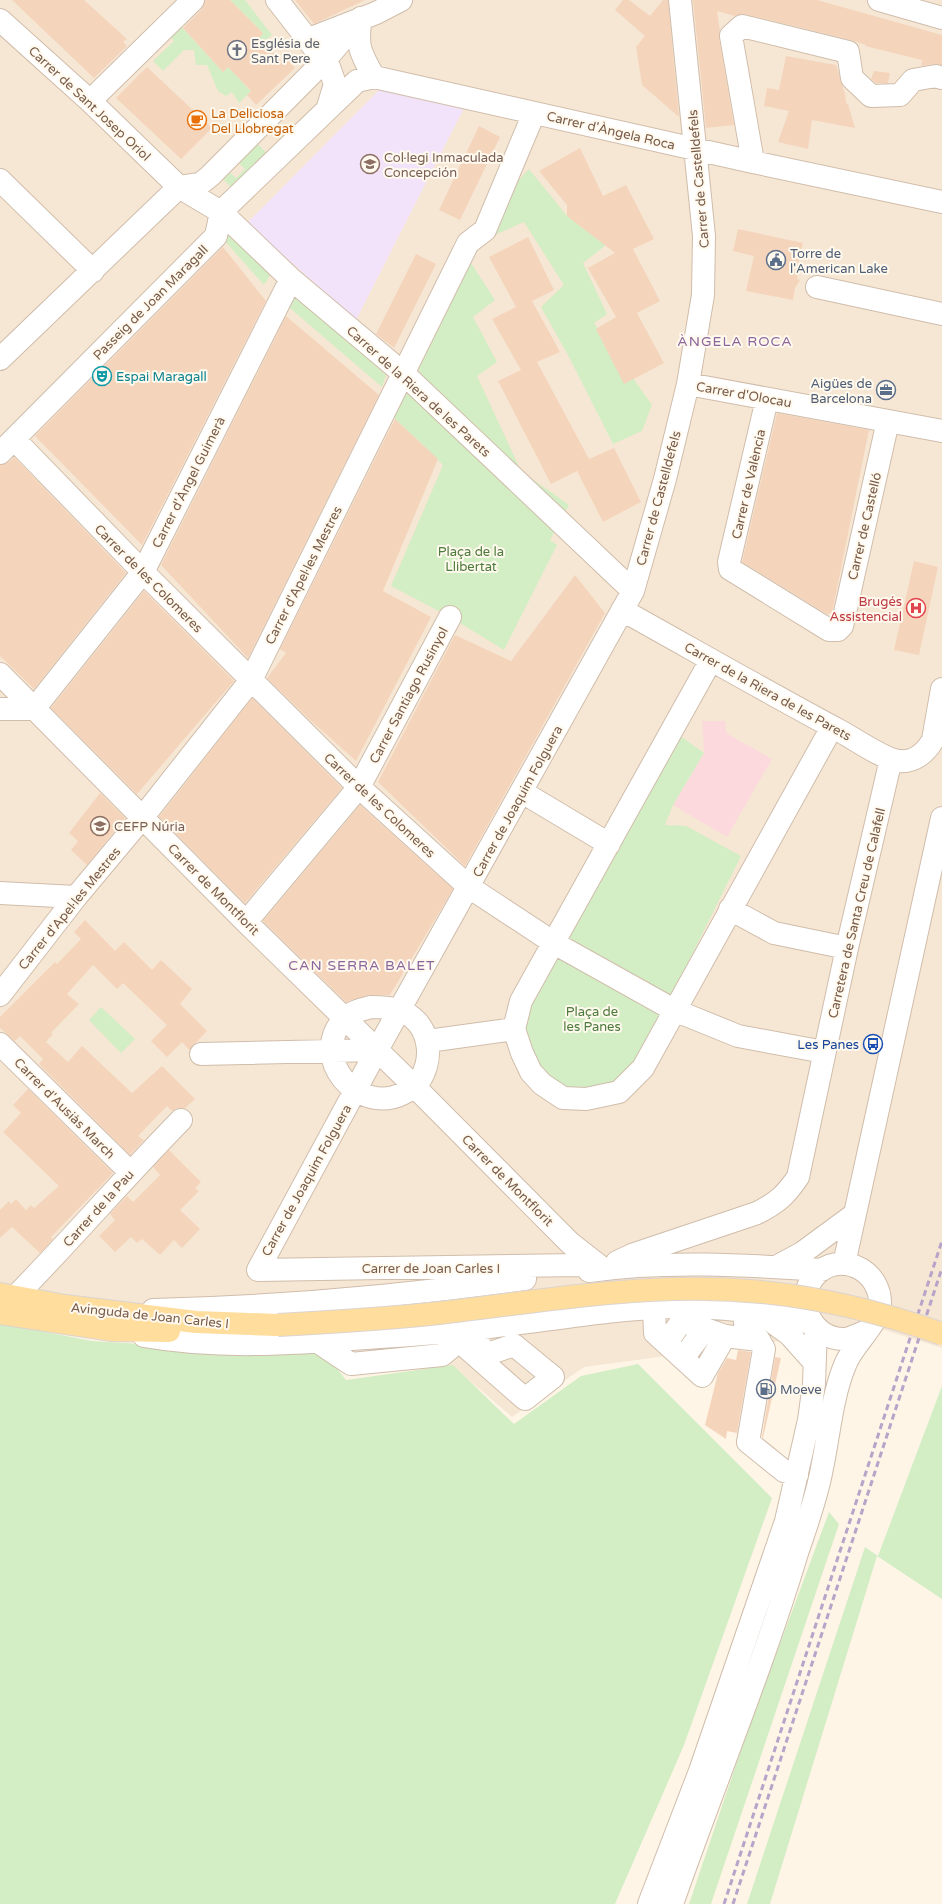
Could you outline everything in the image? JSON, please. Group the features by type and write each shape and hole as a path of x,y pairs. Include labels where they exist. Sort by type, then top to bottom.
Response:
{"main road":[{"name":"Avinguda de Joan Carles I","path":"0,1313 111,1321 278,1325 386,1318 624,1292 675,1289 743,1291 787,1295 867,1310 942,1334"},
{"name":"Avinguda de Joan Carles I","path":"7,1295 65,1306 111,1321"}],"street":[{"path":"90,101 192,0"},
{"path":"277,0 325,60 334,84 328,107"},
{"path":"309,40 401,0"},
{"name":"Carrer de Castelldefels","path":"633,591 666,479 688,384 702,295 704,236 680,0"},
{"path":"879,0 938,11"},
{"path":"0,359 179,187 200,184 325,60 361,18"},
{"path":"221,212 328,107 357,81 374,77 362,58 358,37 361,18"},
{"name":"Carrer de Sant Josep Oriol","path":"0,20 90,101 179,187"},
{"path":"753,162 731,36 742,26 848,52 852,78 872,96 900,95 913,80 936,76 942,78"},
{"name":"Carrer d'Àngela Roca","path":"374,77 753,162 942,202"},
{"name":"Carrer d'Apel·les Mestres","path":"0,995 76,897 142,818 251,680 468,243 485,230 534,113"},
{"path":"0,180 92,271"},
{"name":"Carrer de la Riera de les Parets","path":"179,187 221,212 291,279 404,374 633,591"},
{"name":"Passeig de Joan Maragall","path":"7,446 216,236 221,212"},
{"name":"Carrer d'Àngel Guimerà","path":"34,708 143,572 291,279"},
{"path":"817,287 942,314"},
{"name":"Carrer d'Olocau","path":"688,384 942,431"},
{"name":"Carrer de València","path":"767,398 729,562 730,569 829,630 838,630"},
{"name":"Carrer de Castelló","path":"838,630 842,626 888,421"},
{"name":"Carrer de les Colomeres","path":"7,446 143,572 359,787 469,887 554,943 674,1010 738,1036 824,1052"},
{"name":"Carrer de Joaquim Folguera","path":"258,1270 377,1050 633,591"},
{"name":"Carrer de la Riera de les Parets","path":"622,610 891,759 902,762 917,758 937,742"},
{"name":"Carrer Santiago Rusinyol","path":"246,922 359,787 450,617"},
{"path":"711,660 554,943 520,1001 514,1029 531,1072 542,1084 563,1098 586,1099 619,1092 643,1068 832,727"},
{"name":"Carrer de Montflorit","path":"0,674 246,922 415,1087 570,1243 603,1269"},
{"path":"937,742 942,689"},
{"path":"0,709 34,708"},
{"name":"Carretera de Santa Creu de Calafell","path":"679,1239 757,1213 773,1205 787,1193 798,1177 847,948 891,759"},
{"path":"522,792 609,844"},
{"path":"844,1264 942,818"},
{"path":"0,893 76,897"},
{"path":"730,909 774,933 847,948"},
{"path":"372,1007 390,1007 400,1010 411,1016 421,1027 428,1041 427,1062 422,1076 415,1087 396,1098 381,1099 367,1097 355,1091 339,1075 334,1064 331,1051 337,1028 345,1018 357,1011 372,1007"},
{"path":"428,1041 514,1029"},
{"name":"Carrer d'Ausiàs March","path":"0,1044 130,1172"},
{"path":"201,1054 377,1050"},
{"name":"Carrer de la Pau","path":"7,1295 62,1249 130,1172 181,1120"},
{"path":"776,1267 802,1253 855,1214"},
{"path":"603,1269 632,1255 679,1239"},
{"path":"679,1239 666,1253 665,1266 667,1300 663,1307 655,1332 702,1376 709,1331"},
{"path":"672,1904 718,1776 742,1716 790,1575 822,1469 829,1425 845,1364 874,1322 880,1306 879,1293 875,1282 866,1272 856,1267 844,1264 835,1265 822,1270 813,1279 808,1288 805,1301 806,1310 814,1325 822,1333 835,1338 848,1339 866,1332"},
{"name":"Carrer de Joan Carles I","path":"258,1270 579,1266 603,1269"},
{"path":"111,1321 446,1290 603,1269 665,1266 776,1267 822,1270"},
{"name":"Avinguda de Joan Carles I","path":"111,1321 172,1341 235,1344 318,1342 458,1334 663,1307 754,1313 787,1317 814,1325"},
{"path":"797,1475 784,1471 748,1442 764,1349 759,1340 745,1324 754,1313 789,1334 814,1362"},
{"path":"679,1354 682,1322 709,1331 759,1340"},
{"path":"649,1904 700,1771 786,1520 809,1420 814,1384 814,1325"}],"shaded area":[{"path":"0,0 942,0 942,1348 878,1328 584,1367 512,1417 455,1368 314,1336 0,1302"},
{"name":"Col·legi Inmaculada Concepción","path":"387,82 465,106 356,320 247,223"},
{"path":"702,721 725,721 726,733 772,759 727,837 673,805 704,753"}],"green space":[{"path":"230,0 245,0 272,35 263,42 258,38 263,33"},
{"path":"179,24 223,72 228,67 251,91 239,103 232,92 226,96 218,91 207,65 196,65 194,50 184,50 163,71 153,61 174,41 169,35"},
{"path":"254,140 269,156 233,190 219,174","holes":["238,162 245,169 236,178 229,172"]},
{"path":"529,169 567,216 606,245 583,263 607,314 594,323 652,405 642,431 613,444 569,357 541,307 564,285 524,222 495,235 512,183 518,181"},
{"path":"226,231 273,271 264,285 224,240"},
{"name":"Plaça de la Llibertat","path":"471,263 495,300 473,317 497,362 477,376 521,471 569,505 550,540 557,545 504,650 450,617 391,586 443,465 386,410 406,390 488,447 418,370"},
{"path":"288,288 386,375 382,387 284,303"},
{"name":"Plaça de les Panes","path":"672,730 704,753 673,805 665,825 686,826 741,856 660,1019 635,1064 618,1081 583,1092 562,1087 545,1078 526,1040 526,1012"},
{"path":"101,1007 135,1039 121,1053 89,1020"},
{"path":"0,1323 92,1341 206,1348 320,1347 346,1380 453,1365 514,1424 581,1376 638,1364 772,1498 684,1745 615,1904 0,1904"},
{"path":"942,1386 942,1599 877,1556 770,1904 747,1904 865,1547 878,1556"},
{"path":"829,1512 839,1524 711,1904 689,1904 746,1735"}],"building":[{"path":"12,0 84,0 127,39 123,42 127,46 94,78"},
{"name":"Església de Sant Pere","path":"205,0 230,0 263,33 259,38 282,62 286,58 295,68 256,105 247,95 251,91 228,67 223,72 183,28 202,9"},
{"path":"295,0 365,0 314,24"},
{"path":"623,0 629,0 650,16 663,0 668,0 679,117 642,85 636,47 645,36 615,10"},
{"path":"693,0 817,0 942,35 942,65 934,64 921,66 922,60 865,46 866,45 851,40 745,14 735,16 717,11 720,31 719,38 734,125 706,128"},
{"path":"786,56 836,65 845,94 846,103 848,104 855,128 812,120 808,149 778,142 789,111 764,106 767,88 779,90"},
{"path":"147,67 212,128 181,159 116,98"},
{"path":"874,71 890,73 888,83 876,83 871,79"},
{"path":"479,126 500,137 460,220 439,210"},
{"path":"580,148 603,196 626,185 654,239 633,249 660,301 637,313 664,363 624,384 596,329 616,317 588,268 615,253 567,216 567,205 539,171"},
{"name":"Torre de l'American Lake","path":"738,229 803,243 798,265 800,265 797,279 800,280 795,288 793,300 746,291 754,256 733,251"},
{"path":"528,237 554,290 532,301 560,352 537,362 589,459 614,448 641,502 603,522 577,471 551,484 498,381 521,370 492,319 516,307 489,257"},
{"path":"223,247 266,301 142,545 35,436"},
{"path":"416,254 436,264 394,348 376,334"},
{"path":"286,316 379,395 248,658 161,565"},
{"path":"777,413 869,430 832,613 827,614 742,562"},
{"path":"395,419 438,459 383,591 431,617 356,761 309,719 267,678 286,653 280,649"},
{"path":"14,457 126,573 34,689 0,656 0,465 9,462"},
{"name":"Brugés Assistencial","path":"914,561 938,567 919,655 894,650"},
{"path":"575,575 605,613 465,866 378,782 455,635 511,661"},
{"path":"144,591 234,681 137,794 51,708"},
{"path":"252,698 342,788 245,903 159,817"},
{"name":"CEFP Núria","path":"100,793 125,818 87,865 71,850 78,841 69,833"},
{"path":"360,805 453,889 390,995 368,995 346,1002 263,921"},
{"path":"85,920 115,951 124,942 152,970 161,960 192,989 180,1004 207,1031 189,1050 182,1042 167,1057 151,1041 167,1025 123,983 117,989 93,965 67,994 79,1004 51,1033 53,1034 46,1042 68,1062 82,1046 132,1093 162,1066 195,1099 185,1108 178,1108 172,1111 167,1106 138,1136 144,1140 130,1155 39,1064 43,1059 20,1036 15,1041 0,1028 0,1017 55,962 57,964 81,939 74,932"},
{"path":"28,1089 113,1173 51,1237 53,1239 40,1253 12,1227 0,1238 0,1210 9,1201 11,1204 16,1199 26,1210 31,1205 34,1208 59,1186 3,1132 21,1113 13,1105"},
{"path":"169,1150 201,1182 195,1188 199,1191 180,1210 200,1229 182,1248 174,1240 160,1255 142,1239 137,1243 131,1237 115,1252 99,1236 115,1220 110,1214 127,1196 133,1202 160,1175 153,1167"},
{"path":"738,1350 751,1352 737,1433 727,1431 726,1439 705,1425 718,1373 727,1358 736,1360"},
{"path":"775,1357 781,1358 763,1438 762,1437"}],"railway":[{"path":"724,1904 942,1241"},
{"path":"733,1904 942,1268"}],"place":[{"name":"Església de Sant Pere","path":"237,50"},
{"name":"La Deliciosa Del Llobregat","path":"197,120"},
{"name":"Col·legi Inmaculada Concepción","path":"370,164"},
{"name":"Torre de l'American Lake","path":"776,260"},
{"name":"Espai Maragall","path":"102,376"},
{"name":"Aigües de Barcelona","path":"886,390"},
{"name":"Brugés Assistencial","path":"916,608"},
{"name":"CEFP Núria","path":"100,826"},
{"name":"Les Panes","path":"873,1044"},
{"name":"Moeve","path":"766,1389"}],"district":[{"name":"ÀNGELA ROCA","path":"735,341"},
{"name":"CAN SERRA BALET","path":"362,965"}]}
